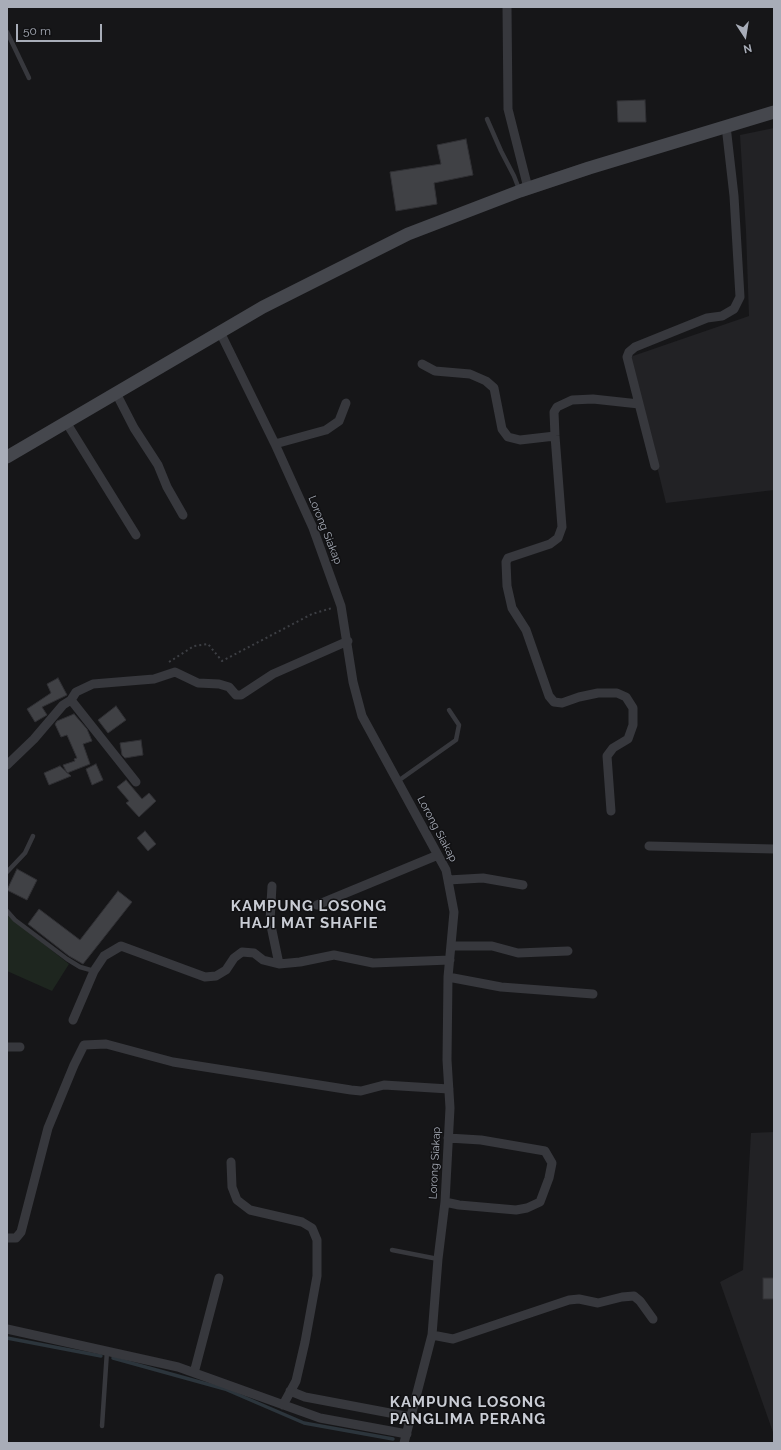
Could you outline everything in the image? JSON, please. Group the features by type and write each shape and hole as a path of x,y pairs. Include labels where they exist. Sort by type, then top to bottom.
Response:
{"street":[{"path":"507,7 508,109 524,190"},
{"path":"7,457 263,306 408,234 524,190 589,168 774,112"},
{"path":"655,466 627,357 629,352 635,347 706,318 722,316 734,310 740,297 734,196 726,126"},
{"name":"Lorong Siakap","path":"220,332 275,444 313,528 341,606 348,641 353,682 362,716 446,870 454,912 448,977 447,1060 450,1108 445,1202 438,1259 432,1335 405,1439"},
{"path":"422,364 435,371 470,374 486,381 494,388 502,429 508,437 520,440 555,436"},
{"path":"116,393 134,428 158,465 167,487 183,515"},
{"path":"611,811 607,756 613,748 628,739 633,725 632,708 626,697 617,693 598,693 579,697 562,703 554,702 549,696 526,630 512,608 507,586 506,562 508,558 550,544 558,538 562,527 554,412 557,406 572,400 593,399 639,404"},
{"path":"275,444 326,430 339,421 346,402"},
{"path":"66,422 136,535"},
{"path":"7,765 34,739 63,705 71,700 76,692 93,684 154,679 176,672 198,683 219,684 229,687 236,695 241,695 273,674 348,641"},
{"path":"71,700 136,782"},
{"path":"649,846 774,849"},
{"path":"317,905 438,855"},
{"path":"448,880 483,878 523,885"},
{"path":"272,886 270,921 279,964"},
{"path":"74,1020 94,971 104,956 121,946 204,977 216,976 226,970 234,958 242,952 254,953 263,960 279,964 300,962 334,955 373,962 450,960"},
{"path":"452,946 492,946 518,953 568,951"},
{"path":"448,977 501,987 593,994"},
{"path":"7,1238 16,1238 21,1232 48,1128 74,1065 84,1045 106,1044 173,1062 351,1090 361,1091 384,1085 449,1089"},
{"path":"7,1046 20,1047"},
{"path":"445,1202 459,1205 516,1210 527,1208 540,1202 549,1178 552,1163 544,1151 480,1140 448,1138"},
{"path":"231,1162 232,1187 237,1200 250,1210 302,1222 312,1228 317,1240 317,1276 305,1342 296,1381 283,1405"},
{"path":"194,1372 219,1278"},
{"path":"432,1335 453,1339 569,1300 579,1299 598,1303 622,1297 634,1296 640,1301 653,1319"},
{"path":"7,1329 178,1367 320,1418 405,1439"},
{"path":"290,1391 305,1397 411,1417"}],"lane":[{"path":"7,32 29,78"},
{"path":"486,119 514,176 524,190"},
{"path":"398,781 456,740 459,725 449,710"},
{"path":"7,872 25,854 33,836"},
{"path":"7,911 15,920 67,959 80,967 94,971"},
{"path":"392,1250 438,1259"},
{"path":"102,1426 107,1351"}],"path":[{"path":"167,664 194,646 208,644 222,660 312,614 341,606"}],"shaded area":[{"path":"774,128 774,490 666,503 630,357 749,316 746,231 740,135"},
{"path":"7,915 69,964 52,991 7,971"},
{"path":"774,1132 774,1435 720,1282 743,1270 751,1133"}],"building":[{"path":"645,100 646,122 618,122 617,101"},
{"path":"466,139 473,175 434,183 437,204 396,211 390,172 441,164 437,145"},
{"path":"58,678 67,695 42,707 47,715 35,722 27,709 51,693 47,684"},
{"path":"116,706 126,720 108,733 98,720"},
{"path":"74,714 87,729 92,741 83,744 90,764 67,773 63,765 75,761 74,759 77,758 67,735 61,737 55,724 57,721"},
{"path":"141,740 143,755 125,758 122,755 120,743"},
{"path":"96,764 103,780 92,785 86,769"},
{"path":"60,766 71,776 49,785 44,773"},
{"path":"126,780 142,799 149,793 156,801 139,817 126,803 129,801 117,787"},
{"path":"145,831 156,844 148,851 137,838"},
{"path":"17,869 37,880 27,900 7,890"},
{"path":"118,891 132,902 83,964 69,956 28,924 39,909 80,940"},
{"path":"763,1278 774,1278 774,1299 763,1299"}],"waterway":[{"path":"7,1338 101,1356"},
{"path":"113,1358 225,1389 304,1423 393,1439"}],"district":[{"name":"KAMPUNG LOSONG HAJI MAT SHAFIE","path":"309,914"},
{"name":"KAMPUNG LOSONG PANGLIMA PERANG","path":"468,1410"}]}
